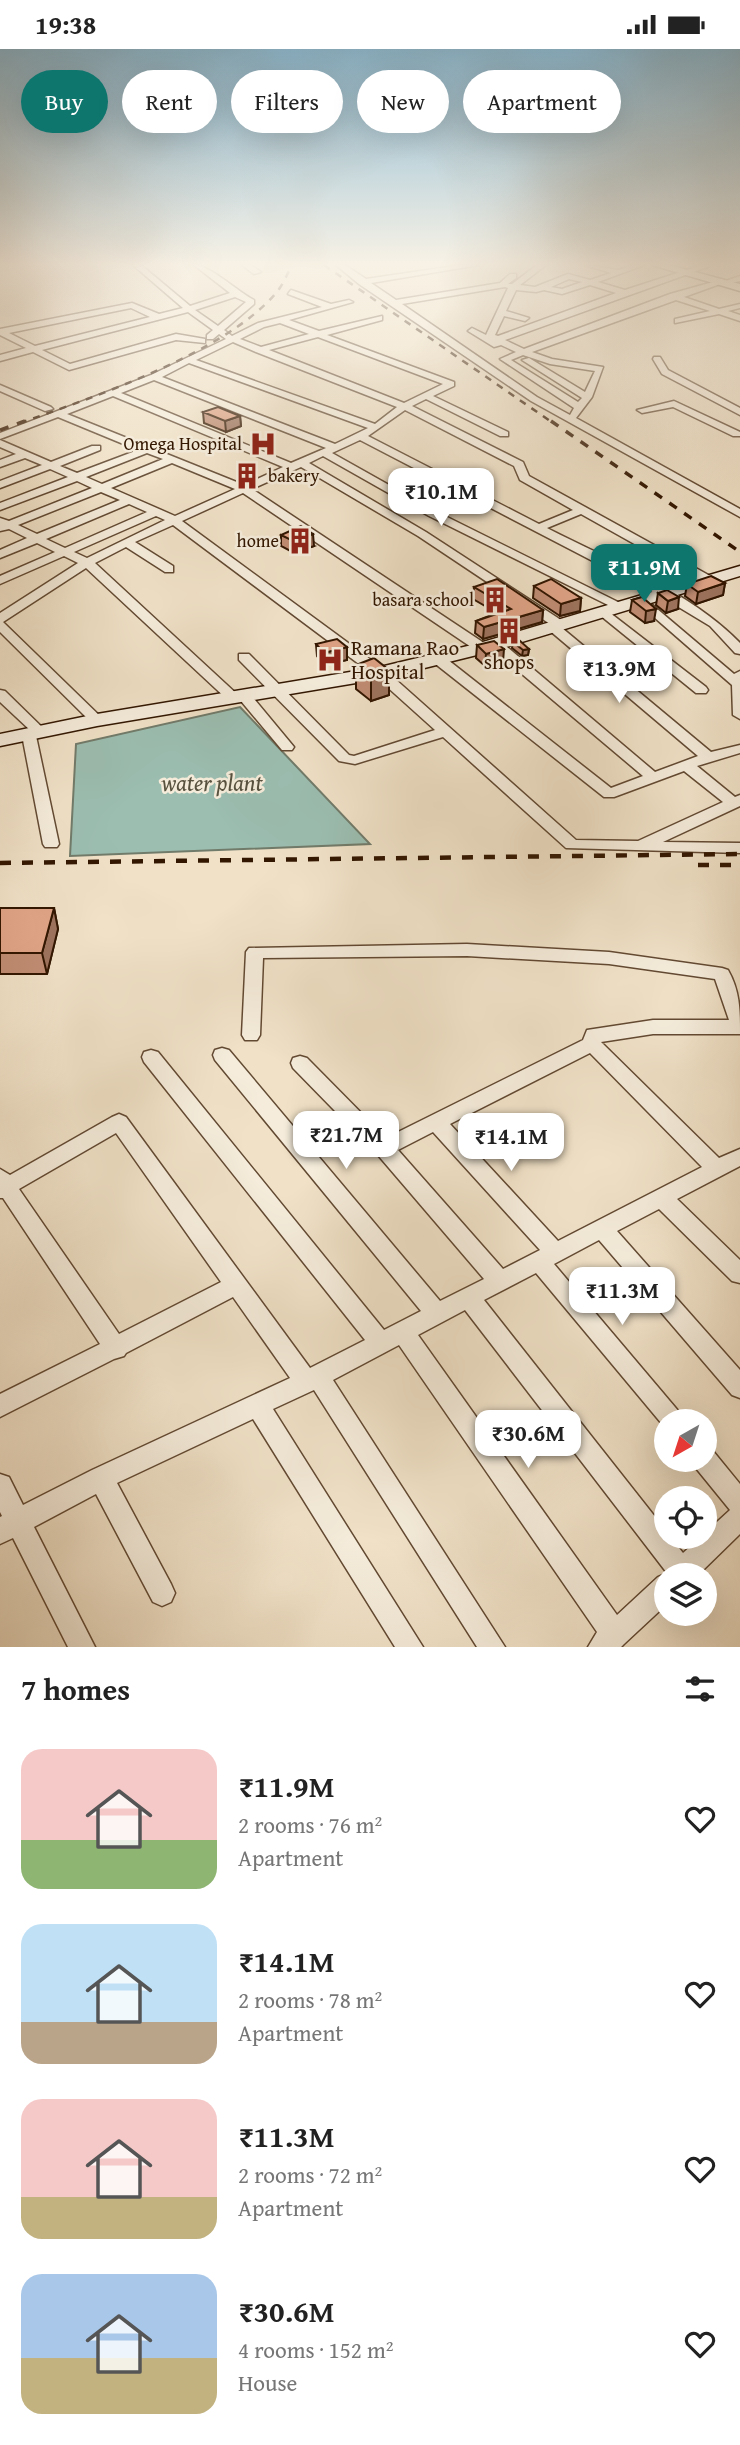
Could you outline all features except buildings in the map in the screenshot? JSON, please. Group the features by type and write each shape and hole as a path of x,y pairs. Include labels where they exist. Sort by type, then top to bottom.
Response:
{"main road":[{"path":"0,740 97,720 380,673 438,660 740,571"},
{"path":"714,579 740,587"}],"street":[{"path":"16,340 69,367 167,340"},
{"path":"0,358 71,340"},
{"path":"193,340 202,341"},
{"path":"0,436 155,367 205,340"},
{"path":"0,426 114,393 154,377 227,340"},
{"path":"234,340 404,406 519,464 524,478 714,579"},
{"path":"259,350 294,340"},
{"path":"97,720 2,617 127,542 360,436 376,428 404,406 451,384 333,340"},
{"path":"448,340 534,398 740,514"},
{"path":"490,340 519,353 600,369 587,397 571,419"},
{"path":"500,340 587,397"},
{"path":"555,340 503,359 579,407"},
{"path":"657,359 665,372 736,405"},
{"path":"188,360 376,428"},
{"path":"665,372 684,366"},
{"path":"510,383 572,372 592,383"},
{"path":"154,377 328,450 433,514 613,610 701,690"},
{"path":"0,388 243,488 488,646 654,778"},
{"path":"534,398 577,390"},
{"path":"114,393 297,465 422,534 557,626 708,757"},
{"path":"426,396 509,432 478,444"},
{"path":"642,410 674,404 737,434"},
{"path":"702,416 736,405"},
{"path":"360,436 666,594 714,623 740,650"},
{"path":"0,443 173,520 380,673 572,845 740,848"},
{"path":"0,485 96,447"},
{"path":"0,507 149,449"},
{"path":"0,464 26,454"},
{"path":"3,525 173,459"},
{"path":"0,554 129,501"},
{"path":"538,528 582,510"},
{"path":"0,580 156,512"},
{"path":"3,525 88,563 240,698 287,747"},
{"path":"127,542 169,569"},
{"path":"643,601 739,687 740,715"},
{"path":"244,657 349,760 443,732"},
{"path":"438,660 609,794 708,757 740,749"},
{"path":"0,694 35,734 51,844"},
{"path":"636,848 737,802 686,765"},
{"path":"251,1035 255,951 467,950 609,958 722,974 740,1026 653,1027 593,1035 592,1044"},
{"path":"384,1148 592,1044"},
{"path":"10,1525 101,1478 258,1406 438,1315 499,1280 732,1166 592,1044"},
{"path":"222,1055 438,1315"},
{"path":"151,1057 381,1343"},
{"path":"300,1063 384,1148 499,1280"},
{"path":"435,1121 548,1257 663,1409"},
{"path":"116,1349 2,1184 119,1122 236,1285 312,1379 492,1647"},
{"path":"663,1199 740,1274"},
{"path":"603,1230 740,1387"},
{"path":"0,1406 116,1349 236,1285"},
{"path":"469,1298 665,1563"},
{"path":"403,1332 608,1641 654,1598"},
{"path":"258,1406 410,1647"},
{"path":"715,1472 740,1503"},
{"path":"101,1478 162,1593"},
{"path":"0,1486 10,1525 82,1647"},
{"path":"692,1563 740,1517"}],"water":[{"name":"water plant","path":"240,707 370,844 70,856 76,744"}],"railway":[{"path":"20,423 157,371 217,340"},
{"path":"432,340 553,423"},
{"path":"0,430 25,421"},
{"path":"551,421 740,552"},
{"path":"0,863 740,854"},
{"path":"698,865 740,865"}],"place":[{"name":"Omega Hospital","path":"263,444"},
{"name":"bakery","path":"247,476"},
{"name":"home","path":"300,541"},
{"name":"basara school","path":"495,600"},
{"name":"shops","path":"509,631"},
{"name":"Ramana Rao Hospital","path":"330,660"}]}
